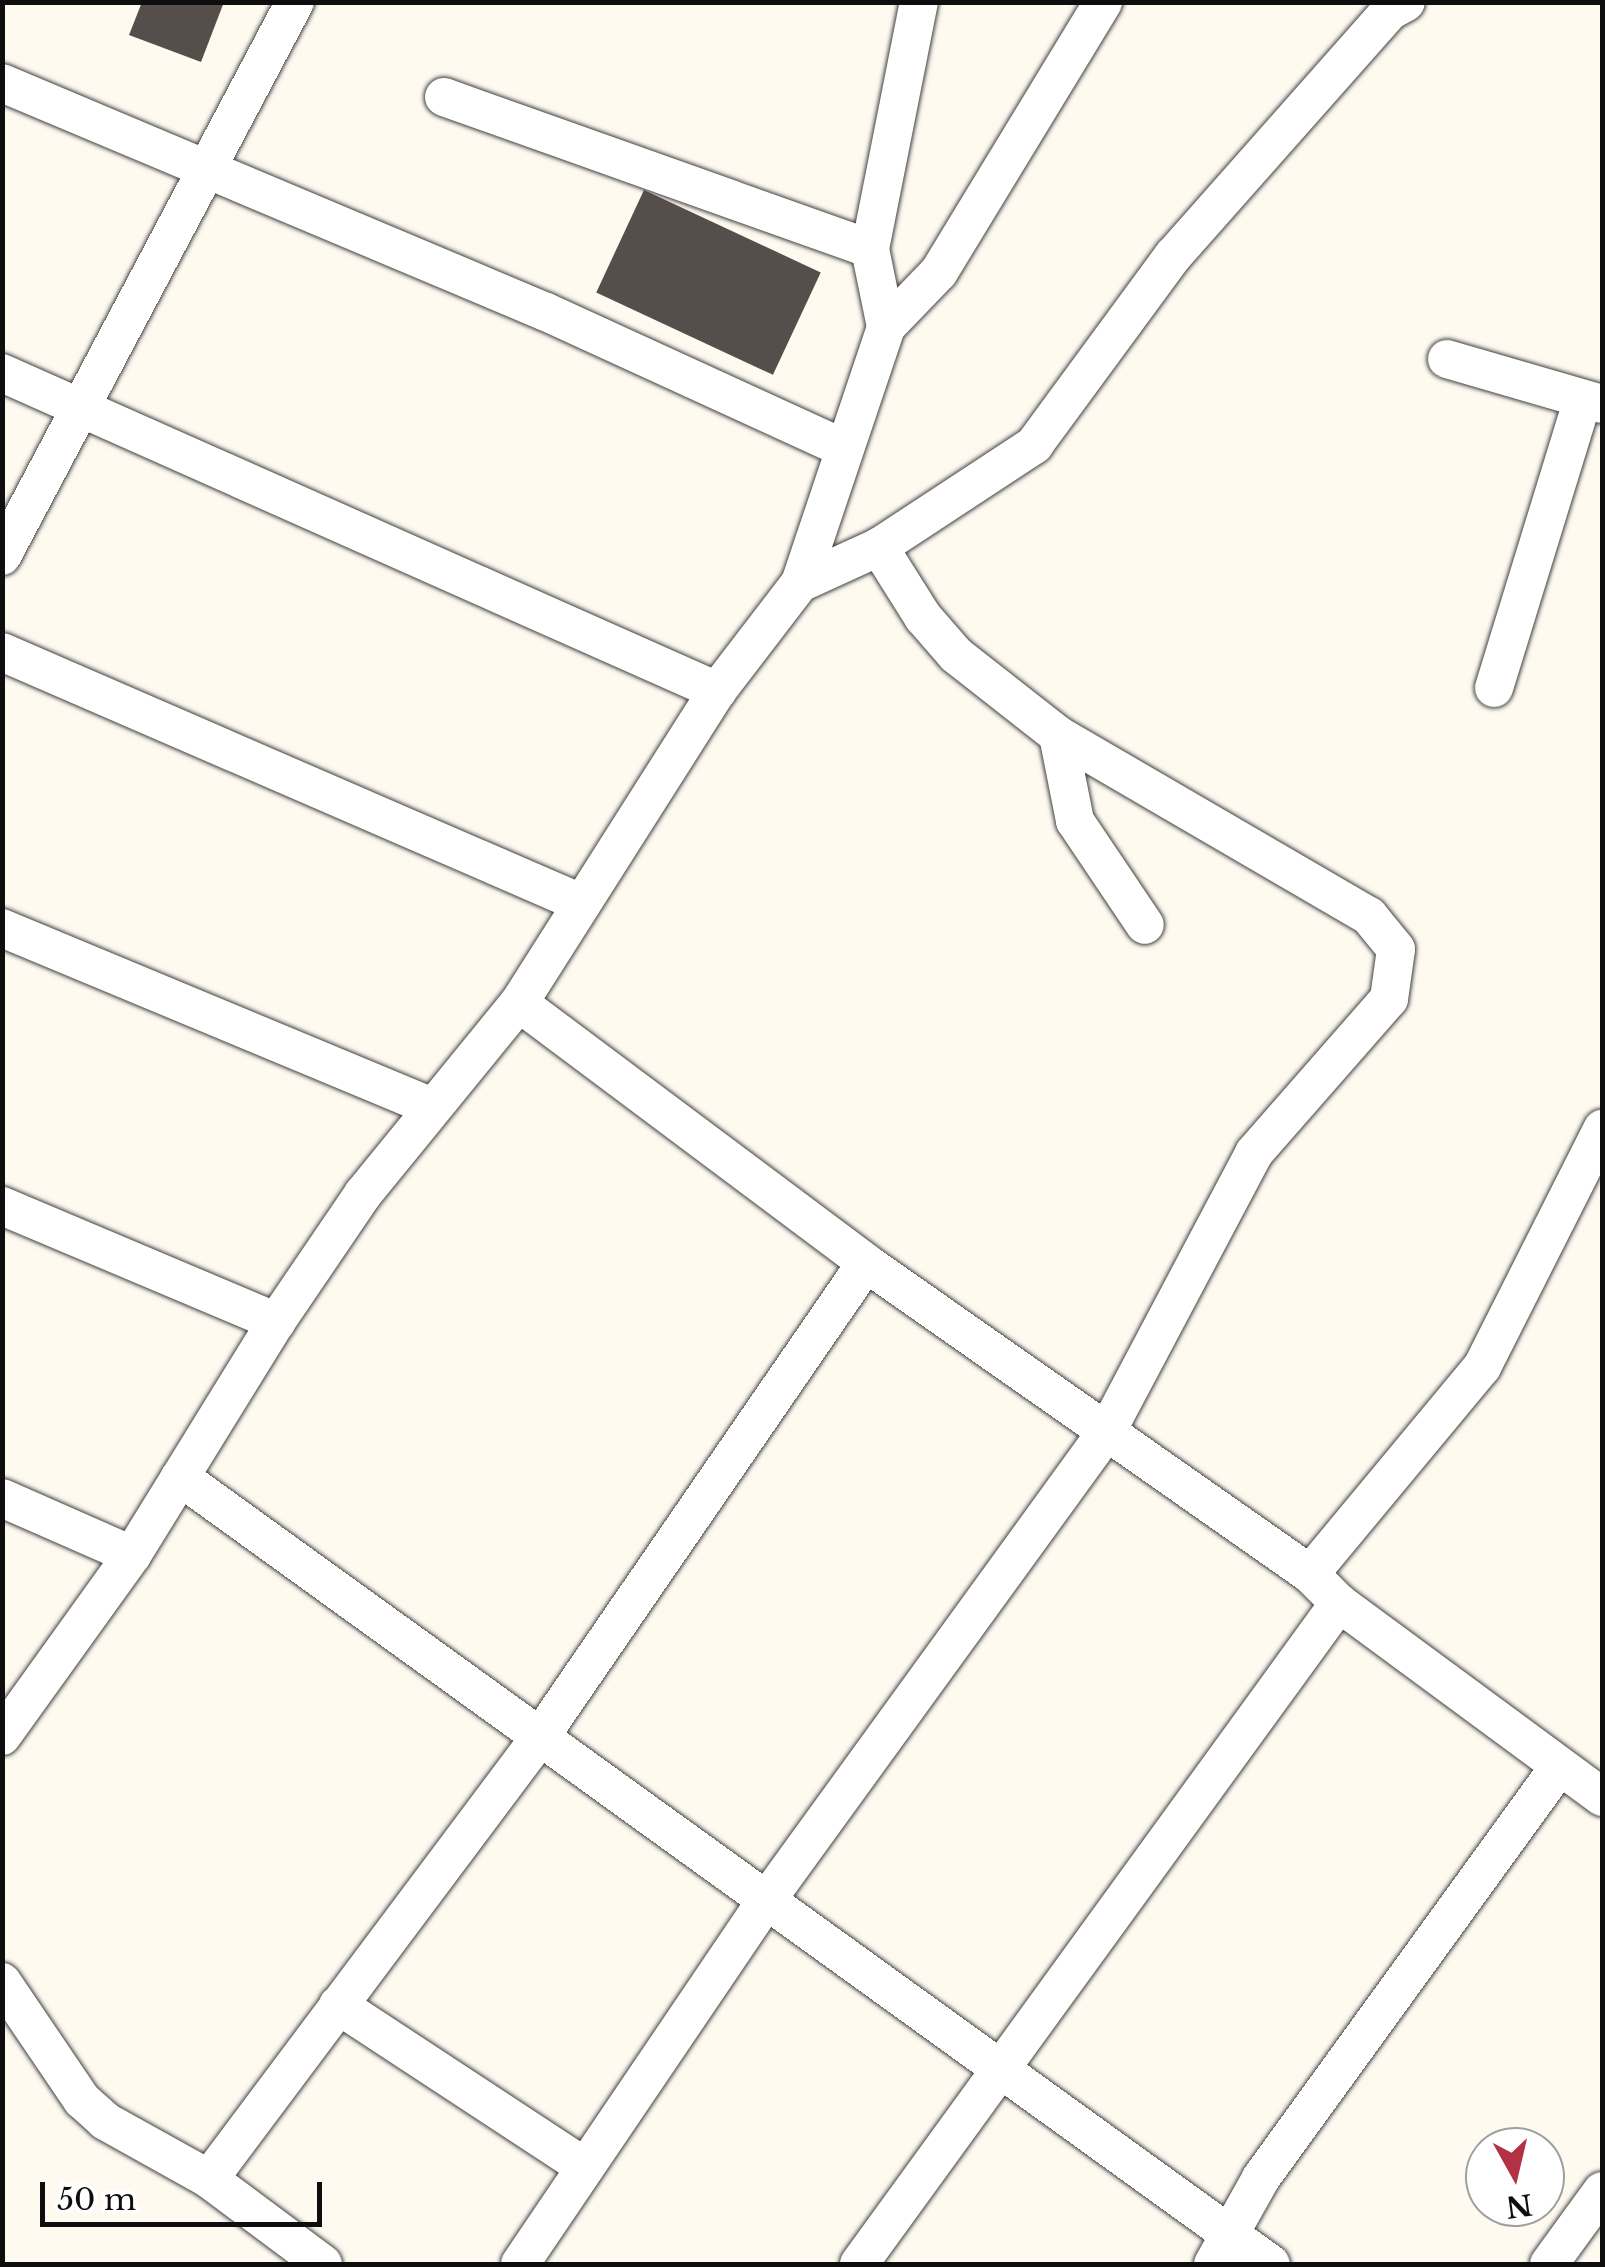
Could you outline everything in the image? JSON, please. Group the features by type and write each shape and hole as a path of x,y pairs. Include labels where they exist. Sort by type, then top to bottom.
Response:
{"street":[{"path":"2,556 210,170 295,2"},
{"path":"886,327 870,249 919,2"},
{"path":"2,1736 132,1555 276,1322 432,1107 519,1003 718,691 800,583 841,447 886,327 939,272 1104,2"},
{"path":"800,583 879,547 1034,446 1173,256 1391,5"},
{"path":"2,83 546,312 841,447"},
{"path":"444,97 870,249"},
{"path":"1447,360 1593,402 1494,688"},
{"path":"2,374 84,407 718,691"},
{"path":"520,2264 766,1901 1108,1432 1254,1152 1389,999 1396,949 1369,916 1058,735 956,655 923,617 879,547"},
{"path":"2,652 581,903"},
{"path":"1058,735 1061,778 1075,821 1144,926"},
{"path":"2,928 432,1107"},
{"path":"519,1003 866,1264 1310,1574 1339,1603 1602,1796"},
{"path":"1310,1574 1482,1367 1602,1129"},
{"path":"2,1206 276,1322"},
{"path":"209,2178 540,1736 866,1264"},
{"path":"180,1478 998,2068 1222,2250 1271,2264"},
{"path":"2,1498 132,1555"},
{"path":"859,2264 1339,1603"},
{"path":"1222,2250 1261,2178 1559,1767"},
{"path":"2,1982 82,2100 105,2121 209,2178 323,2264"},
{"path":"338,2005 586,2168"},
{"path":"1549,2264 1602,2191"}],"building":[{"path":"142,2 224,2 201,62 129,35"},
{"path":"644,190 821,272 773,375 596,292"}]}
